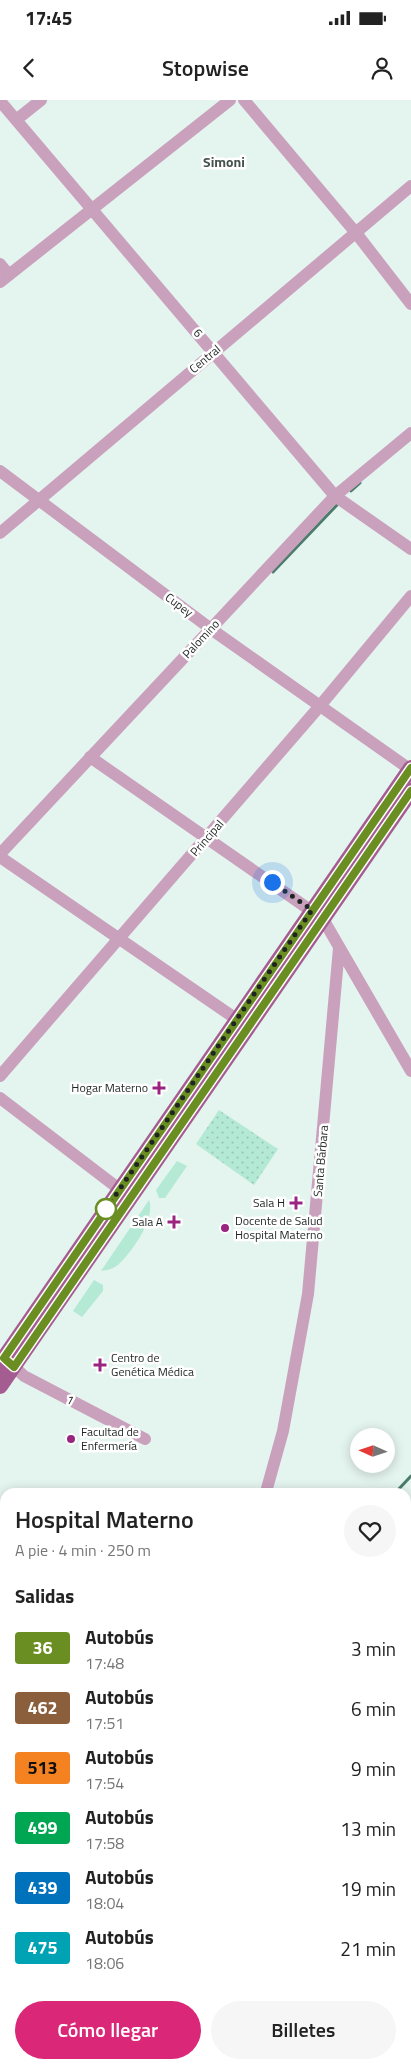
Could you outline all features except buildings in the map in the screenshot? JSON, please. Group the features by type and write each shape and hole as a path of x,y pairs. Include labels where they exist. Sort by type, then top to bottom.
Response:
{"main road":[{"path":"0,1386 5,1360 125,1194 243,1024 318,914 411,769"},
{"path":"318,914 411,791"}],"street":[{"path":"16,120 41,100"},
{"path":"0,264 5,278 91,208 230,100"},
{"path":"244,100 356,233 411,304"},
{"name":"6","path":"0,101 335,496 411,549"},
{"name":"Central","path":"0,533 411,186"},
{"name":"Palomino","path":"0,855 335,496 411,433"},
{"name":"Cupey","path":"0,471 211,629 319,707 411,769"},
{"name":"Principal","path":"0,1076 319,707 411,596"},
{"path":"90,758 318,914 411,1071"},
{"path":"0,855 243,1024"},
{"name":"Santa Bárbara","path":"267,1488 283,1431 308,1294 339,948"},
{"path":"0,1098 125,1194"},
{"name":"1","path":"5,1360 24,1376 145,1438"}],"green space":[{"path":"219,1110 278,1149 254,1185 196,1144"},
{"path":"177,1161 187,1166 165,1198 159,1198 156,1190"},
{"path":"149,1200 149,1216 142,1234 136,1243 119,1264 101,1271"},
{"path":"94,1280 103,1285 103,1291 82,1317 73,1311"}],"waterway":[{"path":"351,491 360,483"},
{"path":"273,572 337,505"},
{"path":"400,1488 411,1476"}],"bus line":[{"name":"36","path":"411,768 4,1358 14,1367 411,791"}],"place":[{"name":"Hogar Materno","path":"159,1088"},
{"name":"Sala H","path":"296,1203"},
{"name":"Sala A","path":"174,1222"},
{"name":"Docente de Salud Hospital Materno","path":"225,1228"},
{"name":"Centro de Genética Médica","path":"100,1365"},
{"name":"Facultad de Enfermería","path":"71,1439"}],"district":[{"name":"Simoni","path":"224,162"}],"route":[{"path":"106,1209 312,910 272,882"}]}
